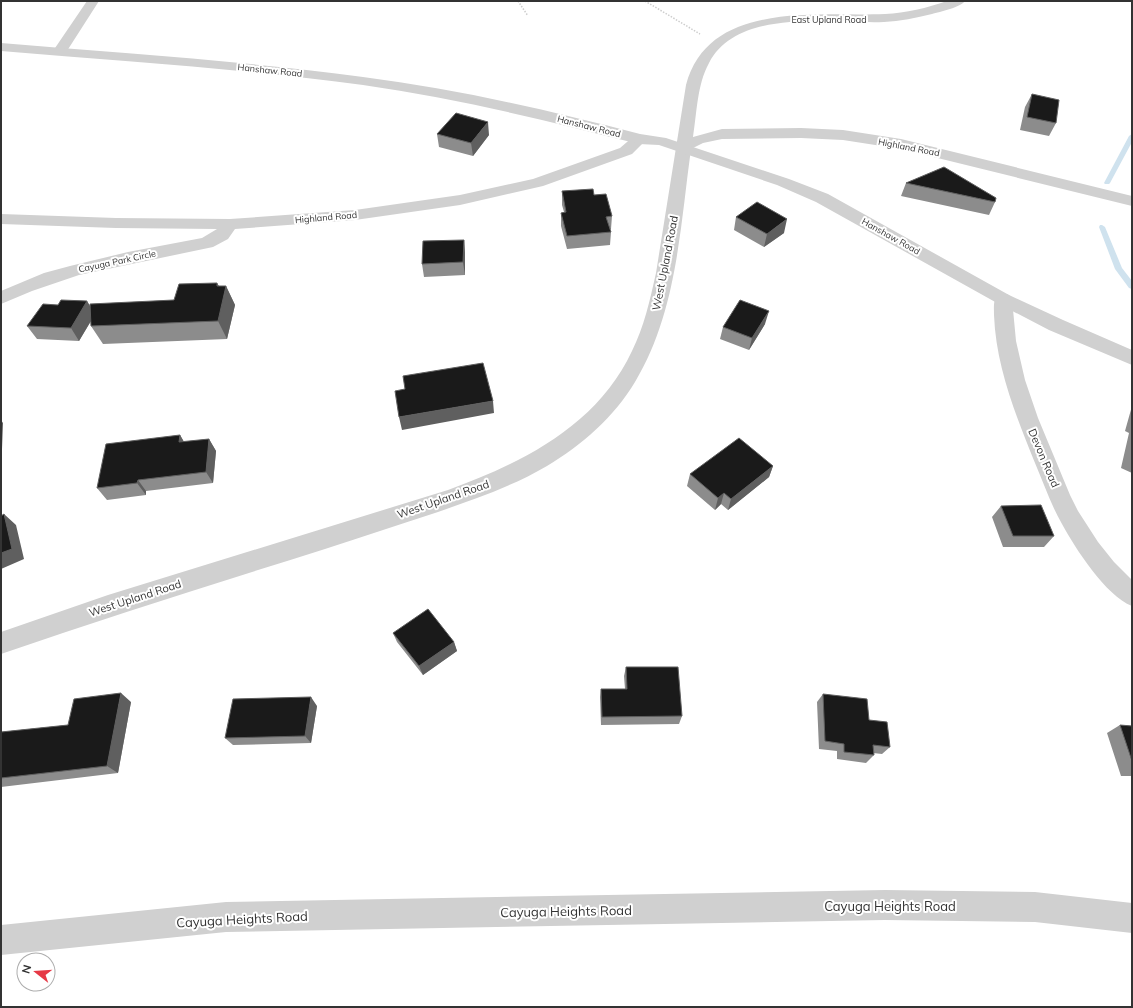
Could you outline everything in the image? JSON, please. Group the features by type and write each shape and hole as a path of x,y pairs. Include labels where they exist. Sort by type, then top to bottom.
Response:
{"street":[{"path":"60,51 93,1"},
{"name":"East Upland Road","path":"683,147 695,76 711,49 725,37 751,26 778,20 795,18 888,18 908,16 959,1"},
{"name":"Hanshaw Road","path":"1,47 252,68 396,86 467,98 539,114 639,140 661,141 683,147 710,158 783,182 822,198 1003,299 1056,325 1132,358"},
{"name":"Highland Road","path":"683,147 698,140 722,134 801,133 843,135 901,144 1132,202"},
{"name":"Highland Road","path":"1,219 116,223 230,224 355,215 460,200 537,183 611,157 626,150 639,140"},
{"name":"West Upland Road","path":"1,643 121,601 313,543 474,490 536,462 564,444 587,426 607,406 623,386 636,364 653,322 665,275 683,147"},
{"name":"Cayuga Park Circle","path":"1,298 21,288 92,265 207,243 222,235 230,224"},
{"name":"Devon Road","path":"1003,299 1003,320 1010,364 1021,404 1069,517 1093,554 1132,595"},
{"name":"Cayuga Heights Road","path":"1,940 226,917 885,905 1035,907 1132,918"}],"path":[{"path":"518,1 528,16"},
{"path":"644,1 704,36"}],"building":[{"path":"1032,94 1059,100 1056,123 1027,117"},
{"path":"456,113 488,122 471,143 437,134"},
{"path":"944,167 996,198 995,202 906,183"},
{"path":"593,189 594,195 606,194 612,216 606,217 611,232 567,236 561,213 566,212 562,191"},
{"path":"757,202 787,219 767,234 736,217"},
{"path":"464,240 463,262 422,264 423,241"},
{"path":"217,283 217,286 226,286 218,321 91,326 90,304 174,300 179,284"},
{"path":"61,300 87,301 71,328 27,326 43,304 58,305"},
{"path":"740,300 769,311 752,338 723,327"},
{"path":"483,363 493,401 399,417 395,391 405,389 403,376"},
{"path":"180,435 179,442 209,439 206,472 138,480 137,483 97,488 106,444"},
{"path":"739,438 773,466 731,499 724,493 718,498 690,474"},
{"path":"1041,505 1054,536 1013,536 1001,506"},
{"path":"4,514 12,549 1,553 1,516"},
{"path":"428,609 454,642 419,666 393,633"},
{"path":"626,667 678,667 682,716 602,717 601,689 627,689"},
{"path":"121,693 107,766 1,778 1,732 68,725 74,699"},
{"path":"823,694 867,699 869,720 887,722 890,747 873,745 874,755 844,752 844,744 825,741"},
{"path":"311,697 305,736 225,738 233,699"},
{"path":"1120,725 1132,726 1132,761"}],"waterway":[{"path":"1107,183 1132,136"},
{"path":"1102,227 1119,269 1132,286"}]}
